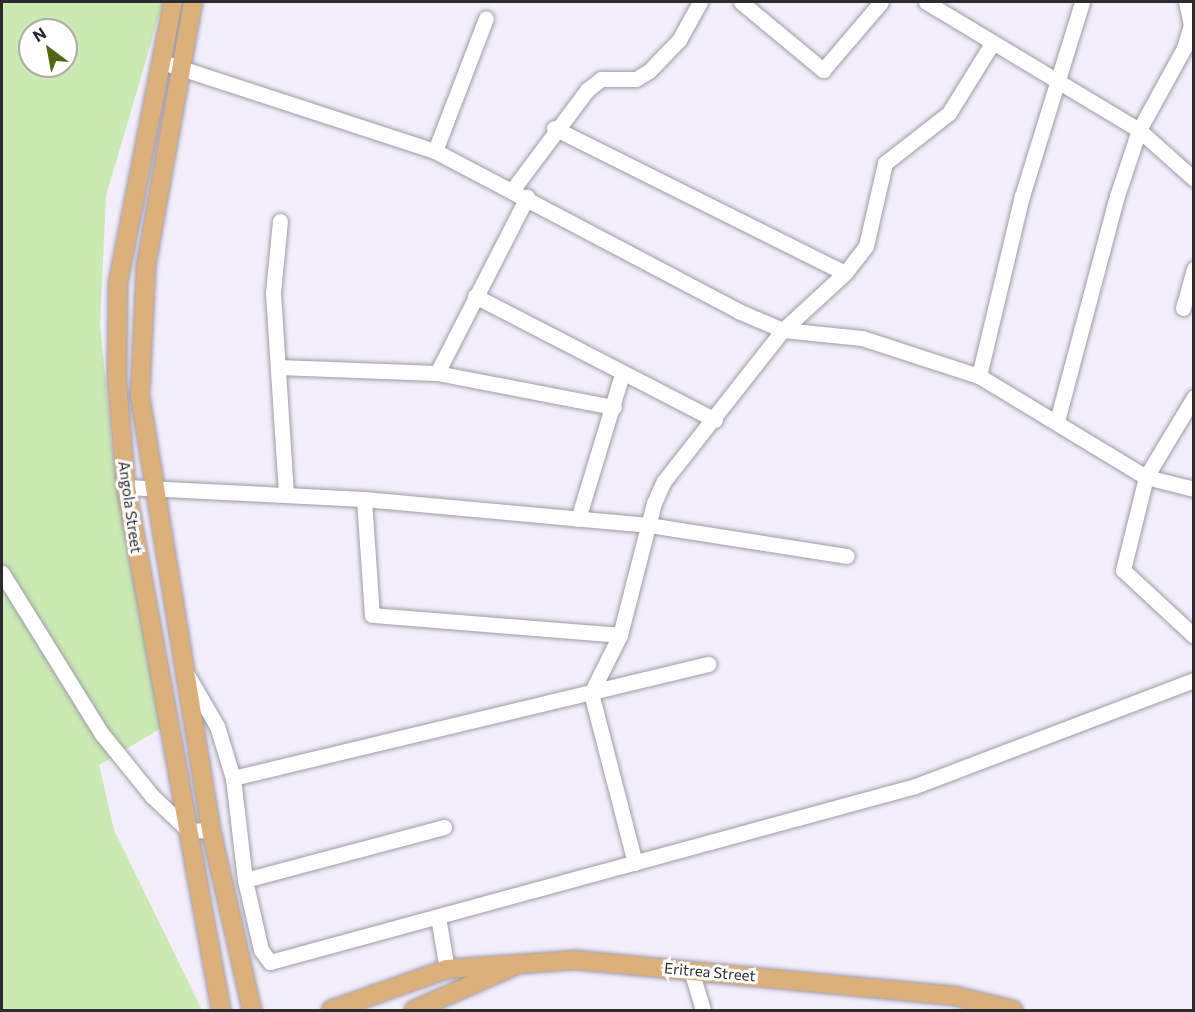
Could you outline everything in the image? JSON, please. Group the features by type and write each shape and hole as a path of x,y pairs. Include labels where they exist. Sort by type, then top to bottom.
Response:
{"main road":[{"name":"Angola Street","path":"173,2 118,283 117,381 126,487 221,1011"},
{"path":"193,2 141,310 140,396 188,676 211,830 252,1011"},
{"name":"Eritrea Street","path":"414,1011 519,964 575,960 955,996 1013,1011"},
{"path":"331,1011 447,969 519,964"}],"street":[{"path":"513,189 554,128 601,79 636,79 649,71 679,40 700,2"},
{"path":"741,2 823,70 881,2"},
{"path":"926,2 1054,83 1139,130 1192,173"},
{"path":"979,376 1054,83 1082,2"},
{"path":"1057,421 1089,292 1139,130 1184,48 1191,25 1186,2"},
{"path":"435,151 486,18"},
{"path":"635,863 591,693 620,635 649,525 664,481 715,420 783,330 845,273 866,246 885,163 949,113 991,45"},
{"path":"162,62 435,151 513,189 783,330 862,338 979,376 1057,421 1146,477 1194,489"},
{"path":"554,128 845,273"},
{"path":"437,373 527,197"},
{"path":"280,221 273,273 286,495"},
{"path":"1183,308 1194,269"},
{"path":"475,296 622,374 715,420"},
{"path":"278,367 437,373 614,407"},
{"path":"578,519 614,407 622,374"},
{"path":"1194,397 1146,477 1123,570 1194,636"},
{"path":"126,487 154,486 364,499 649,525 847,555"},
{"path":"364,499 372,615 620,635"},
{"path":"2,573 102,734 189,831 211,830"},
{"path":"233,778 709,664"},
{"path":"188,676 217,726 233,778 244,880 261,950 270,962 915,786 1194,680"},
{"path":"244,880 444,827"},
{"path":"438,917 447,969"},
{"path":"692,970 703,1011"}],"green space":[{"path":"2,2 163,2 106,196 100,324 113,458 165,715 160,729 99,765 114,830 202,1010 2,1010"}]}
